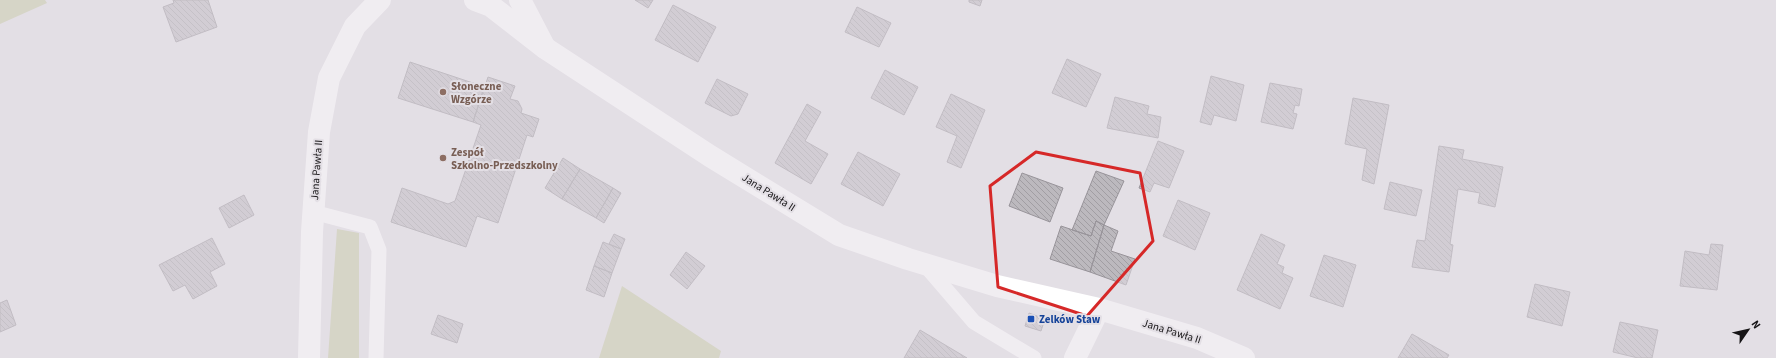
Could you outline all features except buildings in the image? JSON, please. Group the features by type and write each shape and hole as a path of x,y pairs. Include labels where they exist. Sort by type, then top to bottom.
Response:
{"street":[{"name":"Jana Pawła II","path":"309,358 313,212 319,132 329,78 355,26 380,0"},
{"name":"Jana Pawła II","path":"475,0 491,6 545,48 710,156 840,235 924,264 997,286 1099,309 1197,338 1244,358"},
{"path":"520,0 545,48"},
{"path":"1075,358 1099,309"}],"lane":[{"path":"313,212 370,227 379,250 376,358"},
{"path":"924,264 974,322 1034,358"}],"highlighted area":[{"path":"1036,152 1140,173 1153,241 1087,316 998,287 990,186"}],"green space":[{"path":"0,0 45,0 47,3 0,24"},
{"path":"337,229 359,233 359,358 328,358"},
{"path":"622,286 721,351 719,358 599,358"}],"place":[{"name":"Słoneczne Wzgórze","path":"443,92"},
{"name":"Zespół Szkolno-Przedszkolny","path":"443,158"},
{"name":"Zelków Staw","path":"1031,319"}]}
